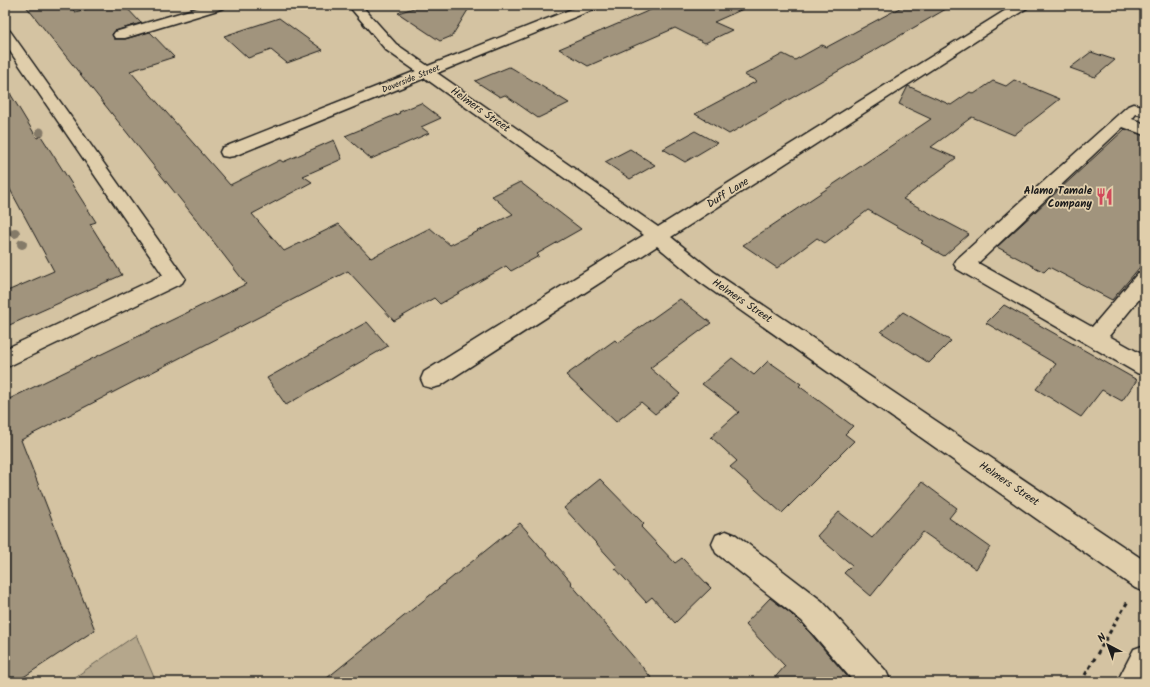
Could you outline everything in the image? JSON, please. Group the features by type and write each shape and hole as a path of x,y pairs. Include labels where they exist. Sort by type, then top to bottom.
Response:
{"street":[{"path":"120,35 220,5"},
{"name":"Helmers Street","path":"354,5 391,47 658,236 707,277 1145,578"},
{"name":"Doverside Street","path":"228,152 593,5"},
{"name":"Duff Lane","path":"432,379 1023,5"},
{"path":"5,34 175,278 5,359"},
{"path":"1145,130 1133,114 964,264 1145,367"},
{"path":"1095,338 1145,278"},
{"path":"726,544 812,611 875,682"},
{"path":"1132,682 1145,660"}],"path":[{"path":"1081,682 1130,597"}],"shaded area":[{"path":"136,635 156,682 68,682"}],"building":[{"path":"25,5 69,5 75,12 101,5 124,5 141,23 115,31 112,34 114,39 125,39 150,32 174,57 130,71 230,185 280,160 283,162 334,140 342,159 303,176 312,182 252,214 284,251 339,224 371,258 430,228 450,245 513,214 492,196 520,182 581,229 537,254 539,256 511,271 506,266 440,304 434,298 394,321 348,271 21,440 95,630 16,682 11,682 5,663 5,401 246,284"},
{"path":"423,5 471,5 452,36 440,41 398,13"},
{"path":"662,5 752,5 714,22 732,30 705,43 675,28 588,66 559,49"},
{"path":"905,5 953,5 729,134 695,114 757,81 744,75 783,54 795,60 822,45 827,47"},
{"path":"279,18 323,50 287,63 271,50 248,58 224,36"},
{"path":"1091,52 1115,60 1095,77 1070,68"},
{"path":"509,67 569,103 538,118 505,95 500,97 475,81"},
{"path":"1014,80 1060,99 1014,135 972,117 931,147 956,158 903,199 969,234 944,256 921,243 923,241 868,210 825,243 817,238 777,268 743,245 931,119 899,104 908,86 951,105 970,92 974,94 993,81 1006,86"},
{"path":"5,85 37,138 41,136 96,222 90,224 122,275 5,327 5,292 54,271 5,180"},
{"path":"421,103 441,118 421,127 429,133 371,159 345,136 400,113 399,112"},
{"path":"1125,129 1145,136 1145,261 1112,300 1049,267 1044,272 997,247"},
{"path":"695,131 717,143 685,162 663,149"},
{"path":"630,149 655,165 630,179 605,162"},
{"path":"680,299 711,323 650,368 680,394 655,414 641,402 616,422 566,375 615,340 618,343"},
{"path":"1004,305 1137,380 1122,401 1102,390 1081,417 1036,389 1056,364 986,323"},
{"path":"903,312 951,341 929,363 881,332"},
{"path":"367,322 388,346 286,405 267,378"},
{"path":"732,358 754,375 768,361 801,384 799,386 853,426 845,434 854,441 782,513 730,467 737,461 711,437 739,412 702,384"},
{"path":"600,479 644,524 641,527 675,563 682,558 711,588 675,623 652,597 646,602 615,568 617,566 564,508"},
{"path":"922,482 957,508 949,518 990,547 976,569 923,532 871,596 844,573 852,565 817,536 839,512 872,538"},
{"path":"520,523 655,682 322,682"},
{"path":"770,598 790,613 810,633 852,682 771,682 785,666 745,624"}],"place":[{"name":"Alamo Tamale Company","path":"1105,197"}]}
